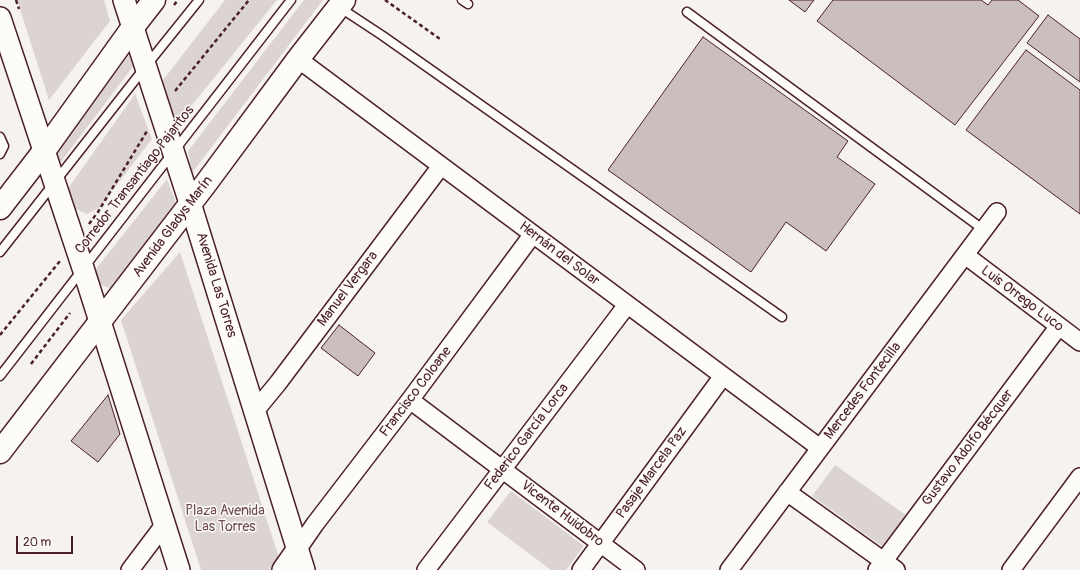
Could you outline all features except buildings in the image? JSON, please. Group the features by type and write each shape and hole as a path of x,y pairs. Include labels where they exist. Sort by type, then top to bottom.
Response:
{"main road":[{"path":"0,208 44,151 154,0"},
{"name":"Avenida Gladys Marín","path":"0,452 341,3"}],"street":[{"name":"Avenida Las Torres","path":"124,0 174,151 304,570"},
{"path":"0,18 83,268 179,570"},
{"name":"Hernán del Solar","path":"298,59 820,448"},
{"name":"Manuel Vergara","path":"255,412 441,166"},
{"name":"Mercedes Fontecilla","path":"729,570 997,212"},
{"name":"Francisco Coloane","path":"297,550 533,234"},
{"name":"Luis Orrego Luco","path":"965,255 1080,342"},
{"name":"Federico García Lorca","path":"426,570 628,305"},
{"name":"Gustavo Adolfo Bécquer","path":"886,567 1059,326"},
{"name":"Pasaje Marcela Paz","path":"581,570 723,376"},
{"name":"Vicente Huidobro","path":"410,400 636,570"},
{"path":"1011,570 1080,477"},
{"path":"787,492 886,567"},
{"path":"130,570 164,525"},
{"path":"283,570 297,550"}],"lane":[{"path":"0,252 199,0"},
{"name":"Corredor Transantiago Pajaritos","path":"0,376 291,0"},
{"path":"341,3 383,36 782,317"},
{"path":"687,12 984,230"},
{"path":"0,137 4,146 0,154"}],"path":[{"path":"0,335 98,212 160,109 249,0"},
{"path":"385,0 440,39"},
{"path":"31,364 70,313"}],"green space":[{"path":"17,0 104,0 110,21 49,100"},
{"path":"225,0 277,0 176,125 160,84"},
{"path":"304,0 323,0 192,173 188,151"},
{"path":"131,52 138,60 60,163 57,153"},
{"path":"135,94 152,139 99,208 87,214 68,206 64,194"},
{"path":"167,179 176,203 110,288 96,283 92,274"},
{"name":"Plaza Avenida Las Torres","path":"180,252 283,570 201,570 121,320"},
{"path":"835,465 910,518 887,550 812,496"},
{"path":"511,491 584,546 566,570 551,570 487,522"}]}
